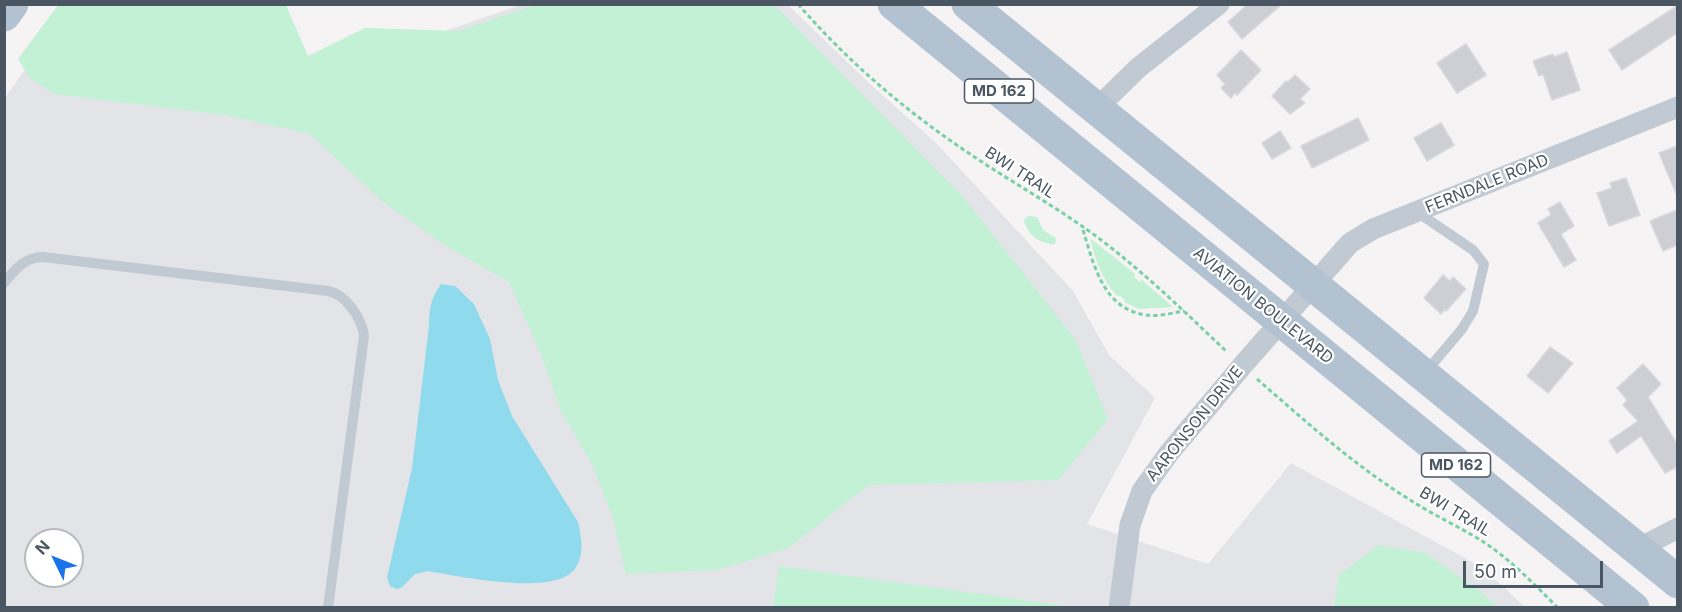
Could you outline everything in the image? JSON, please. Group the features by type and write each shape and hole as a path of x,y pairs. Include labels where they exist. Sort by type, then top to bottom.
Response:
{"main road":[{"path":"4,15 12,4"},
{"name":"AVIATION BOULEVARD","path":"894,4 1633,608"},
{"name":"MD 162","path":"968,4 1677,582"}],"street":[{"path":"1096,110 1138,68 1219,4"},
{"name":"FERNDALE ROAD","path":"1281,321 1350,243 1373,229 1677,107"},
{"name":"AARONSON DRIVE","path":"1119,608 1130,525 1142,491 1176,444 1281,321"},
{"path":"1636,549 1677,528"}],"lane":[{"path":"1417,212 1473,250 1484,264 1473,311 1462,329 1423,375"},
{"path":"4,283 26,261 34,257 47,257 328,291 344,299 360,321 364,336 328,608"}],"path":[{"name":"BWI TRAIL","path":"798,4 842,52 900,102 970,154 1104,242 1184,311 1232,357"},
{"path":"1082,228 1096,274 1104,289 1116,302 1129,311 1148,316 1184,311"},
{"name":"BWI TRAIL","path":"1252,374 1365,469 1407,498 1484,542 1558,608"}],"shaded area":[{"path":"71,4 299,81 521,5 788,5 937,144 1073,291 1109,355 1155,398 1087,524 1208,564 1291,463 1483,568 1525,607 5,608 5,98"}],"green space":[{"path":"59,4 286,5 308,56 365,28 458,31 536,5 774,5 964,198 1075,339 1108,419 1058,480 869,485 788,548 717,570 626,574 612,515 592,464 561,411 541,354 509,282 443,244 382,201 310,134 225,115 54,94 29,77 18,59"},
{"path":"1028,216 1037,217 1043,230 1056,238 1055,244 1039,240 1031,234 1024,220"},
{"path":"1090,238 1135,274 1134,277 1140,282 1142,280 1173,307 1139,309 1124,302 1125,300 1119,295 1118,297 1111,289 1103,275"},
{"path":"1379,545 1425,553 1479,590 1497,607 1334,607 1339,575"},
{"path":"779,566 1067,606 773,607"}],"water":[{"path":"441,284 455,286 474,304 490,339 498,380 512,416 578,522 582,544 581,556 576,567 566,576 550,581 529,583 484,580 428,571 415,574 401,588 396,589 390,586 387,578 412,468 430,309"}],"building":[{"path":"1248,4 1282,4 1242,39 1228,22"},
{"path":"1677,6 1677,33 1622,70 1609,50"},
{"path":"1466,44 1486,75 1457,93 1437,63"},
{"path":"1241,50 1261,70 1237,95 1235,93 1231,98 1221,88 1225,84 1217,75"},
{"path":"1567,52 1580,90 1552,100 1543,74 1539,76 1533,61"},
{"path":"1295,75 1310,89 1300,99 1305,103 1290,114 1272,96"},
{"path":"1358,118 1369,140 1312,168 1301,146"},
{"path":"1441,123 1454,145 1427,161 1414,138"},
{"path":"1280,131 1291,148 1272,159 1262,143"},
{"path":"1677,146 1677,196 1659,153"},
{"path":"1626,178 1640,215 1609,226 1597,193 1612,188 1610,183"},
{"path":"1560,202 1574,226 1561,234 1576,260 1564,267 1538,223 1551,215 1548,209"},
{"path":"1677,210 1677,245 1663,251 1650,221"},
{"path":"1443,275 1450,281 1453,277 1466,289 1441,314 1424,298"},
{"path":"1550,347 1573,363 1548,393 1527,376"},
{"path":"1643,364 1661,384 1648,397 1677,444 1677,467 1665,473 1641,436 1617,453 1609,441 1638,421 1623,405 1627,400 1617,388"}]}
